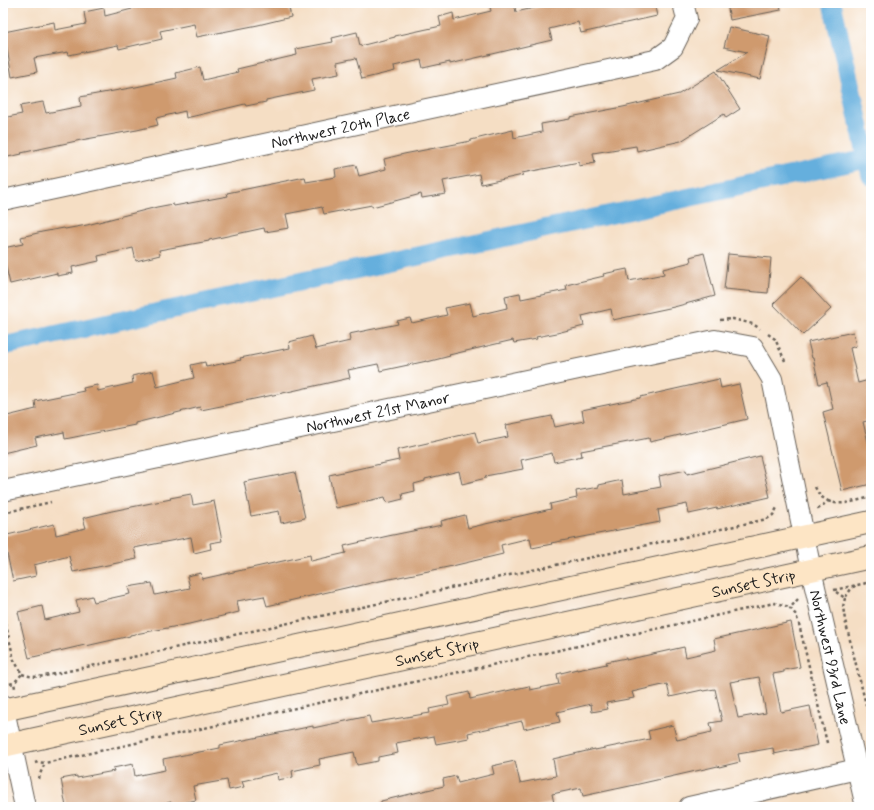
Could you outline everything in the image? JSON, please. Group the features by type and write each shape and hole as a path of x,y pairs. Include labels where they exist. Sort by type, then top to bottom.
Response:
{"street":[{"name":"Northwest 20th Place","path":"3,200 655,60 673,47 687,19 683,3"},
{"name":"Northwest 21st Manor","path":"3,491 714,340 753,347"},
{"name":"Northwest 93rd Lane","path":"753,347 772,379 804,537 866,807"},
{"name":"Sunset Strip","path":"3,708 871,522"},
{"name":"Sunset Strip","path":"7,745 871,557"},
{"path":"3,708 7,745 26,807"},
{"path":"689,807 857,769"}],"path":[{"path":"828,501 833,503 841,503 871,497"},
{"path":"3,612 14,660 22,674 37,677 767,519 773,515 779,501"},
{"path":"3,513 52,502"},
{"path":"844,598 833,590 871,582"},
{"path":"856,585 844,598 843,607 871,725"},
{"path":"45,763 774,603 790,608"},
{"path":"14,683 22,674"}],"building":[{"path":"130,3 288,3 291,17 197,37 194,24 160,31 162,39 119,49 118,45 69,55 68,52 34,58 37,72 12,77 4,32 54,22 55,30 86,24 84,12 104,8 105,16 132,9"},
{"path":"489,3 514,3 516,12 556,3 654,3 657,16 581,33 578,22 549,29 552,40 450,64 450,62 423,68 421,60 394,66 395,71 362,79 356,58 337,62 339,74 312,79 314,90 266,100 266,102 246,106 245,104 186,118 185,111 156,118 158,125 81,140 3,158 3,118 22,114 20,106 43,102 46,113 81,106 80,97 177,78 176,73 200,67 203,80 238,72 237,69 297,55 296,49 333,42 332,38 357,32 360,46 395,36 441,26 439,17 453,13 454,20 491,11"},
{"path":"727,3 780,3 781,10 730,20"},
{"path":"729,27 770,36 760,79 718,70 747,52 724,47"},
{"path":"716,71 740,109 726,118 724,114 681,141 637,151 636,146 593,153 595,163 579,166 579,162 522,173 523,175 481,184 479,174 443,181 446,194 422,198 421,194 372,207 372,205 324,214 322,207 286,214 289,228 265,232 264,228 209,241 159,250 160,255 136,261 133,248 98,256 99,261 72,267 73,273 57,276 57,273 10,284 3,248 23,244 21,237 87,225 157,207 173,204 174,206 228,196 227,193 305,177 306,182 336,177 335,169 356,165 359,176 386,169 384,159 471,141 513,130 514,138 542,132 541,124 570,119 570,117 679,94"},
{"path":"704,253 715,296 674,307 613,320 611,309 582,316 584,326 536,337 537,339 514,343 513,340 449,355 450,356 427,362 380,371 378,364 348,370 350,378 201,410 200,407 135,423 135,425 65,439 64,432 35,438 37,445 3,453 3,417 36,409 35,401 84,391 83,388 97,385 98,391 133,383 132,376 153,371 157,387 194,378 191,365 205,362 206,367 241,360 240,358 290,348 289,342 312,336 316,349 350,341 349,334 398,324 397,321 410,318 412,323 447,315 445,308 470,303 473,316 507,308 505,296 520,293 521,299 567,290 566,285 604,276 603,274 627,269 629,281 664,274 663,269 691,262 690,257"},
{"path":"728,254 771,258 768,293 724,289"},
{"path":"801,277 831,309 803,335 773,304"},
{"path":"853,332 856,346 850,348 858,383 869,380 871,389 871,420 863,422 871,454 871,484 842,491 823,412 833,409 827,382 819,384 808,342"},
{"path":"719,379 721,388 739,384 747,419 650,442 649,438 581,451 582,456 554,462 552,453 521,460 523,469 485,476 486,478 462,484 459,471 425,479 425,481 414,484 415,491 402,494 403,499 387,503 385,497 336,508 329,475 399,460 397,450 475,432 478,443 508,437 506,425 552,416 555,427 584,421 582,410"},
{"path":"760,456 770,497 689,514 687,504 658,510 660,522 532,548 530,538 501,545 503,554 267,606 264,596 237,601 239,612 29,658 18,612 42,606 45,620 79,612 76,600 92,596 94,602 130,594 128,587 152,583 155,595 190,588 187,576 201,573 202,579 310,555 311,561 346,553 344,546 442,525 441,521 465,515 468,528 551,509 550,504 577,498 576,491 599,487 599,485 622,480 624,494 661,487 659,476 686,470 687,474"},
{"path":"295,472 305,518 281,523 279,511 251,516 244,482"},
{"path":"191,494 193,505 214,501 222,541 210,543 211,549 194,553 191,537 134,548 137,559 73,572 69,556 34,565 36,576 13,581 3,536 54,524 56,535 86,528 83,518"},
{"path":"791,622 800,667 773,674 781,712 810,706 818,745 774,754 773,748 738,754 740,762 583,796 581,788 552,794 554,803 533,807 381,807 381,801 444,786 443,779 456,776 458,783 494,774 492,766 515,761 520,783 556,776 553,759 595,749 650,739 648,731 673,725 677,740 712,732 710,723 722,721 715,689 702,690 670,697 667,684 632,692 634,698 606,703 608,709 592,712 591,704 557,712 560,722 524,729 522,721 468,733 469,738 436,744 434,736 396,743 398,753 378,757 378,761 357,765 354,752 319,759 320,765 292,771 293,777 278,780 277,773 242,781 244,787 229,790 227,780 193,786 196,800 172,805 171,802 147,807 66,807 61,779 77,776 77,778 114,771 113,768 133,764 135,776 165,770 163,759 220,748 220,745 369,716 371,723 430,713 429,709 449,705 447,697 469,692 470,699 529,686 530,690 559,684 557,674 607,664 606,662 626,658 626,660 684,647 686,657 716,650 714,639","holes":["759,677 766,713 738,718 730,682"]}],"waterway":[{"path":"832,3 871,176"},
{"path":"3,346 871,158"}]}
